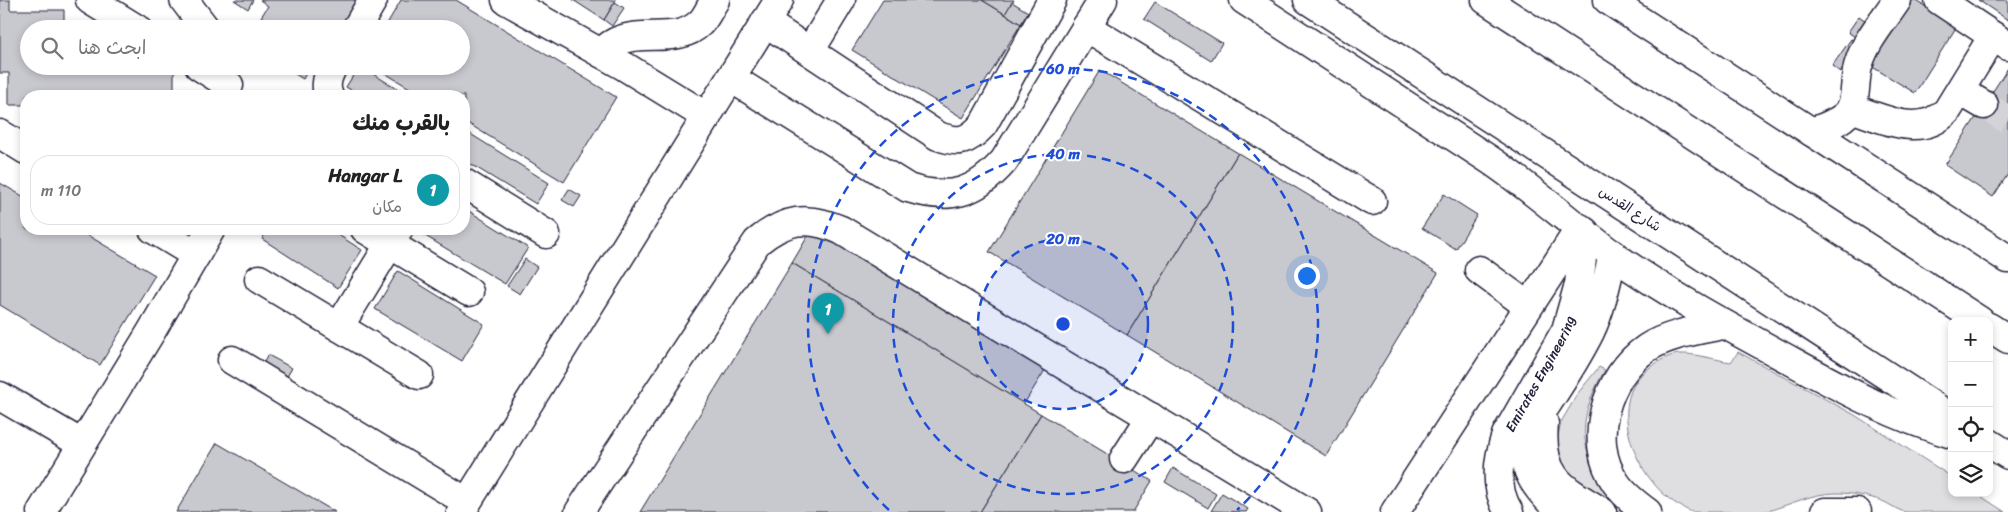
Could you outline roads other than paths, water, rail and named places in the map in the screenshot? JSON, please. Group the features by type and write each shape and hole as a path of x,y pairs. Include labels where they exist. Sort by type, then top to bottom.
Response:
{"street":[{"path":"90,0 122,20"},
{"path":"184,0 199,20"},
{"path":"361,20 373,0"},
{"path":"506,0 601,53 707,117"},
{"path":"601,53 620,40 636,36 671,36 684,32 700,24 715,0"},
{"path":"810,50 841,0"},
{"path":"232,360 464,507 772,11 810,50 938,136 951,141 964,140 975,134 984,125 1052,0"},
{"path":"731,78 908,188 926,194 944,195 962,192 978,186 992,175 1004,161 1103,0"},
{"path":"1244,0 1490,160 1522,182 1613,254 1723,325 1853,394 1893,412 1948,433"},
{"name":"شارع القدس","path":"1308,0 1948,415"},
{"path":"1486,0 1974,317"},
{"path":"1608,0 2008,259"},
{"path":"1812,132 1846,115 1851,108 1856,75 1862,54 1897,0"},
{"path":"1851,108 1902,124 1915,126 1928,125 1940,119 1947,111 1960,91 2001,41 1939,0"},
{"path":"1086,28 1372,201"},
{"path":"215,75 227,82"},
{"path":"326,90 329,75"},
{"path":"1960,91 1984,105"},
{"path":"0,134 20,146"},
{"path":"470,188 546,234"},
{"path":"578,512 757,242 771,230 788,223 806,220 824,223 841,230 1307,512"},
{"path":"1395,512 1528,306 1582,230"},
{"name":"Emirates Engineering","path":"1509,512 1500,491 1498,472 1500,453 1506,435 1566,330 1579,284 1582,230"},
{"path":"163,235 196,255"},
{"path":"40,512 208,235"},
{"path":"339,327 394,236 469,292"},
{"path":"1562,512 1537,489 1531,477 1527,465 1528,435 1535,420 1590,331 1601,303 1613,254"},
{"path":"1479,270 1528,306"},
{"path":"259,279 420,375"},
{"path":"1647,512 1616,483 1605,459 1602,436 1604,408 1614,385 1631,361 1648,348 1690,331 1723,325"},
{"path":"1993,330 2008,339"},
{"path":"0,396 82,444"},
{"path":"1545,406 1543,439 1544,454 1549,468 1567,491 1602,512"},
{"path":"1124,459 1151,417"},
{"path":"1825,512 1857,512"}],"tunnel":[{"path":"1984,105 2008,120"}],"place":[{"name":"Hangar L","path":"828,334"}]}
